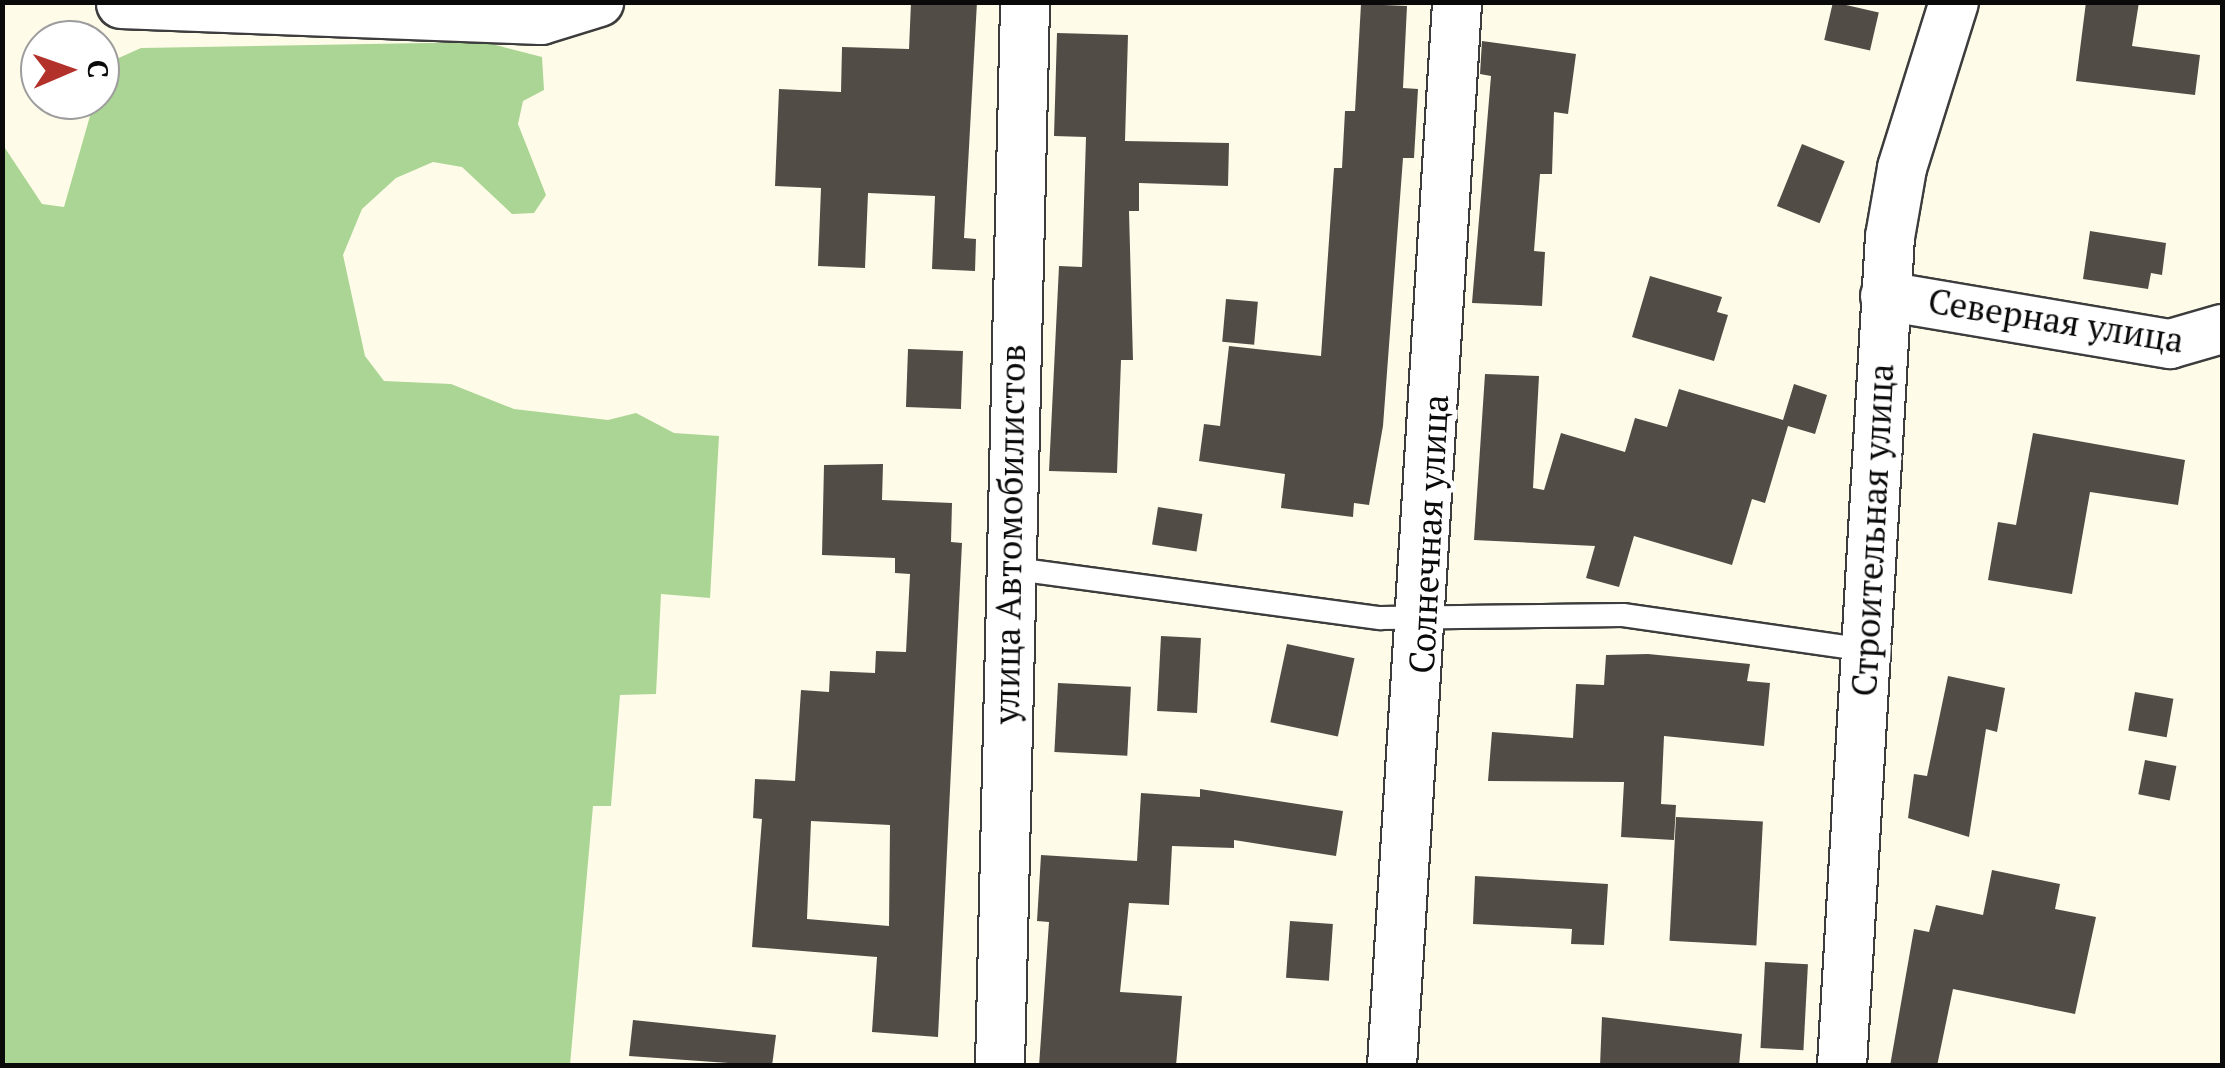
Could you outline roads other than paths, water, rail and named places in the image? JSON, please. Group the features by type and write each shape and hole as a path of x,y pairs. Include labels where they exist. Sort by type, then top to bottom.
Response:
{"street":[{"path":"121,4 541,20 598,2"},
{"name":"улица Автомобилистов","path":"1000,1066 1007,568 1025,2"},
{"name":"Солнечная улица","path":"1392,1066 1425,621 1456,2"},
{"name":"Строительная улица","path":"1842,1066 1885,296 1902,168 1954,2"},
{"name":"Северная улица","path":"1885,296 2170,344 2220,341"}],"lane":[{"path":"1007,568 1425,621 1623,616 1864,650"}]}
